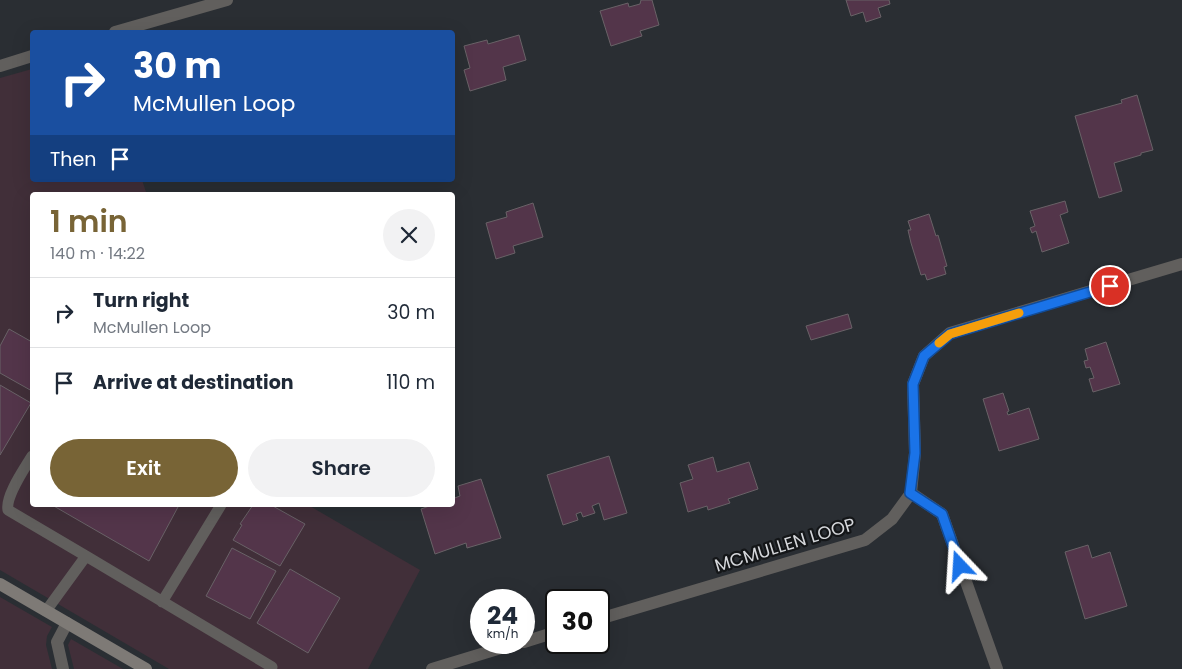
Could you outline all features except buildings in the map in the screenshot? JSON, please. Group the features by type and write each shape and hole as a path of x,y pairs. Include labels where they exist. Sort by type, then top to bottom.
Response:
{"main road":[{"path":"0,584 146,669"}],"street":[{"path":"122,30 227,0"},
{"path":"0,66 30,57"},
{"name":"MCMULLEN LOOP","path":"610,616 865,540 892,519 910,493 915,453 913,384 924,356 950,334 1182,264"},
{"path":"910,493 942,514 997,669"},
{"path":"63,669 57,642 67,623"},
{"path":"432,669 482,654"}],"lane":[{"path":"30,459 9,496 8,510 272,667"},
{"path":"162,602 220,507"},
{"path":"46,611 86,556"}],"shaded area":[{"path":"30,70 30,182 143,182 146,192 30,192 30,507 311,507 420,570 368,669 169,669 0,570 0,78"},
{"path":"0,597 52,627 47,636 46,645 52,669 0,669"},
{"path":"71,639 123,669 74,669 68,645"}],"slow traffic":[{"path":"939,343 950,334 1019,313"}],"route":[{"path":"960,566 942,514 910,493 915,453 913,384 924,356 950,334 1110,286"}]}
